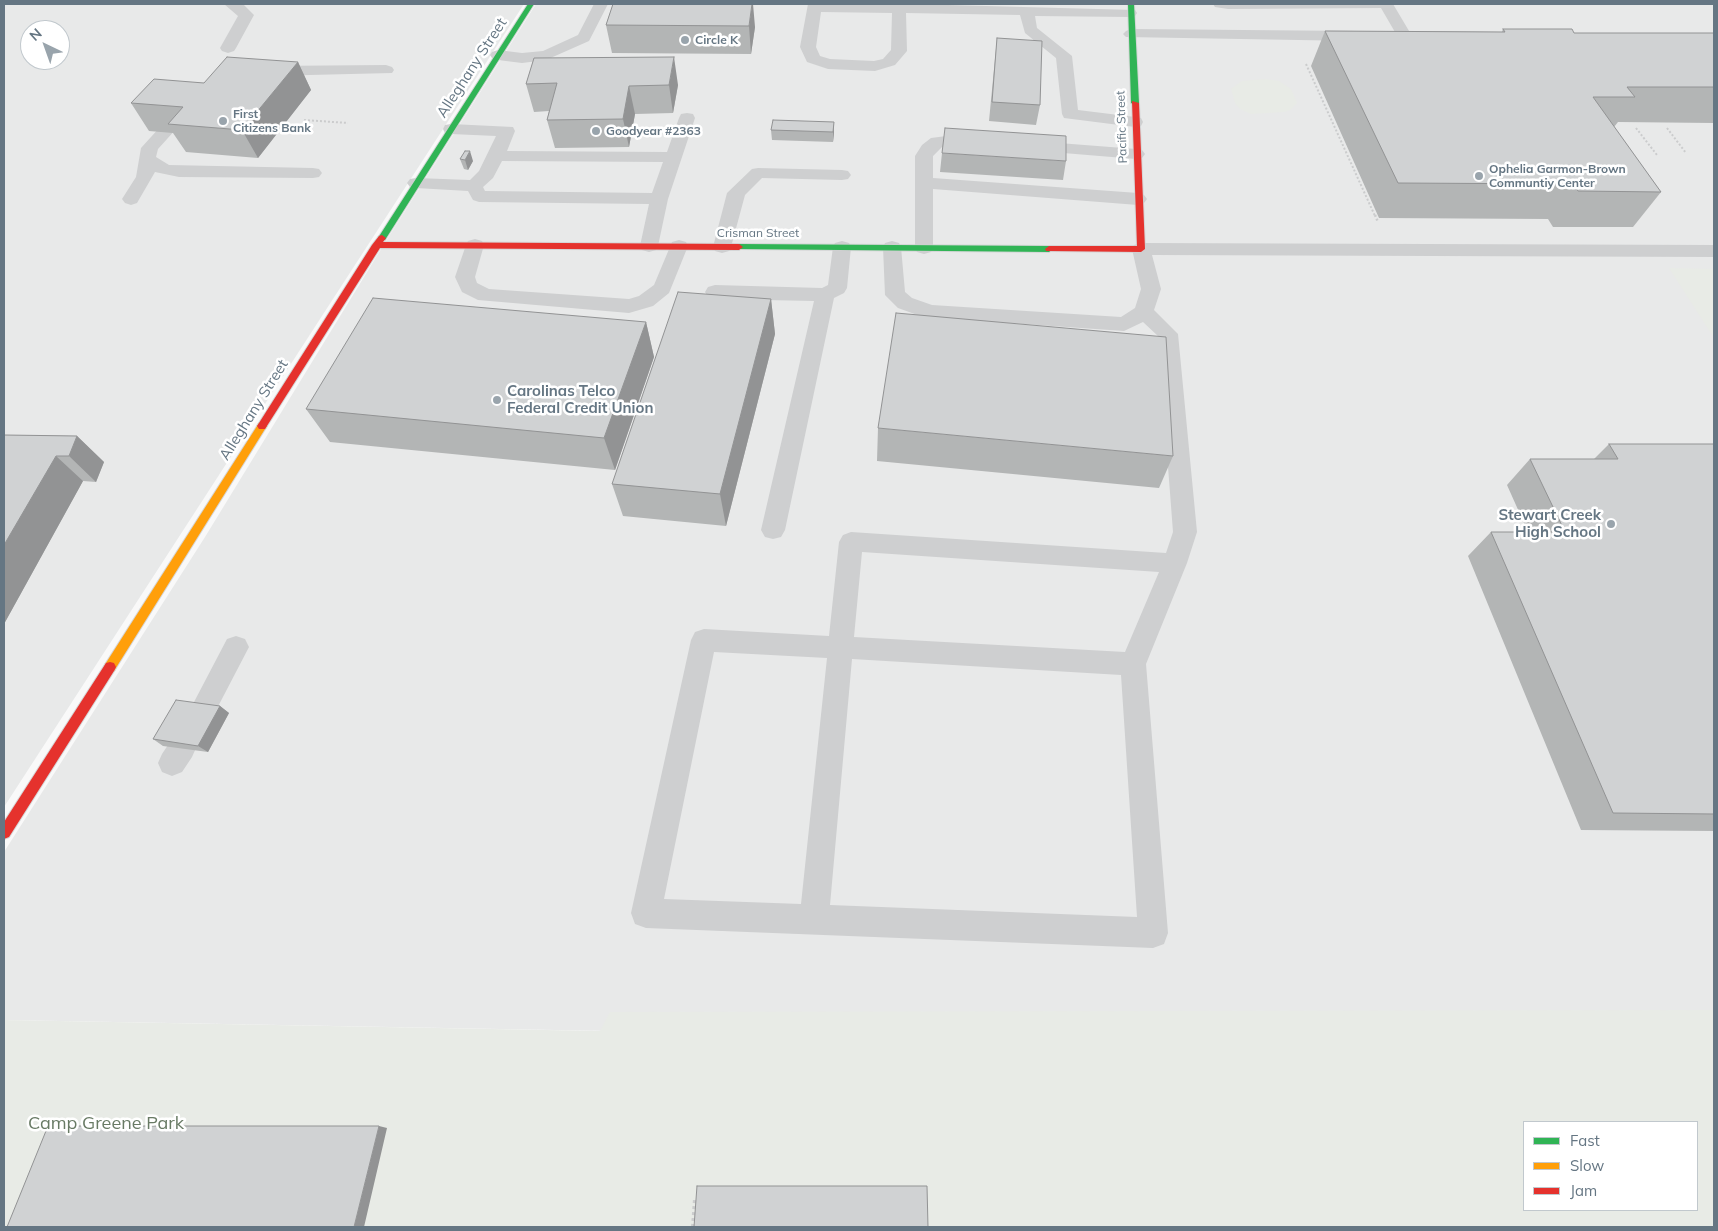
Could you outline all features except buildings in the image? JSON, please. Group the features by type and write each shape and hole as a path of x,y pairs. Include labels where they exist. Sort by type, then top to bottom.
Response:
{"street":[{"name":"Alleghany Street","path":"4,833 376,245 531,4"},
{"name":"Pacific Street","path":"1130,8 1141,249"},
{"name":"Crisman Street","path":"376,245 1141,249"}],"lane":[{"path":"228,48 246,14 232,4"},
{"path":"498,55 522,58 546,55 584,38 599,4 618,6"},
{"path":"1220,4 1379,4 1404,36"},
{"path":"902,6 899,51 889,62 875,66 828,64 813,59 808,48 815,5 902,6 1027,11 1130,8"},
{"path":"1027,11 1030,30 1064,56 1070,114 1135,122"},
{"path":"1131,34 1423,36"},
{"path":"255,73 272,71 386,70"},
{"path":"130,198 145,177 148,167 146,159 150,148 196,99"},
{"path":"649,246 659,199 687,118"},
{"path":"416,183 474,186 487,174 507,131 450,129"},
{"path":"924,248 924,156 928,149 937,142 954,140 992,143"},
{"path":"1020,146 1136,154"},
{"path":"496,156 674,157"},
{"path":"146,159 164,170 179,172 313,173"},
{"path":"722,247 736,193 758,173 842,175"},
{"path":"924,183 1138,199"},
{"path":"474,186 479,196 659,199"},
{"path":"475,246 465,277 470,288 486,295 628,306 646,301 662,288 679,246"},
{"path":"715,292 825,295 836,288 842,247"},
{"path":"892,248 895,295 905,302 930,312 1124,324 1144,312 1151,289 1141,249 1714,251"},
{"path":"773,530 825,295"},
{"path":"1133,664 704,640 646,913 1153,933 1133,664 1185,532 1168,334 1144,312"},
{"path":"814,919 851,542 1174,563"},
{"path":"203,710 236,647"}],"path":[{"path":"1314,62 1306,62 1375,218 1383,225"},
{"path":"304,120 348,123"},
{"path":"1636,128 1657,155"},
{"path":"1667,128 1686,154"},
{"path":"693,1227 695,1199"}],"shaded area":[{"path":"4,4 524,4 4,807"},
{"path":"536,4 1714,4 1714,1051 4,1020 4,852 205,537 386,241"}],"green space":[{"path":"1265,79 1279,81 1291,89 1297,103 1290,110 1284,112 1251,114 1240,109 1235,103 1231,89 1242,81"},
{"path":"1669,268 1714,269 1714,338"},
{"name":"Camp Greene Park","path":"1714,1010 1714,1227 4,1227 4,1020 600,1031 610,1012"}],"traffic: fast":[{"path":"382,238 531,4"},
{"path":"1131,4 1135,103"},
{"path":"739,247 1049,249"}],"traffic: slow":[{"path":"110,667 262,426"}],"traffic: jam":[{"path":"1049,249 1141,249 1135,103"},
{"path":"262,426 382,238"},
{"path":"376,245 739,247"},
{"path":"4,833 110,667"}],"place":[{"name":"Circle K","path":"685,40"},
{"name":"First Citizens Bank","path":"223,121"},
{"name":"Goodyear #2363","path":"596,131"},
{"name":"Ophelia Garmon-Brown Communtiy Center","path":"1479,176"},
{"name":"Carolinas Telco Federal Credit Union","path":"497,400"},
{"name":"Stewart Creek High School","path":"1611,524"}]}
